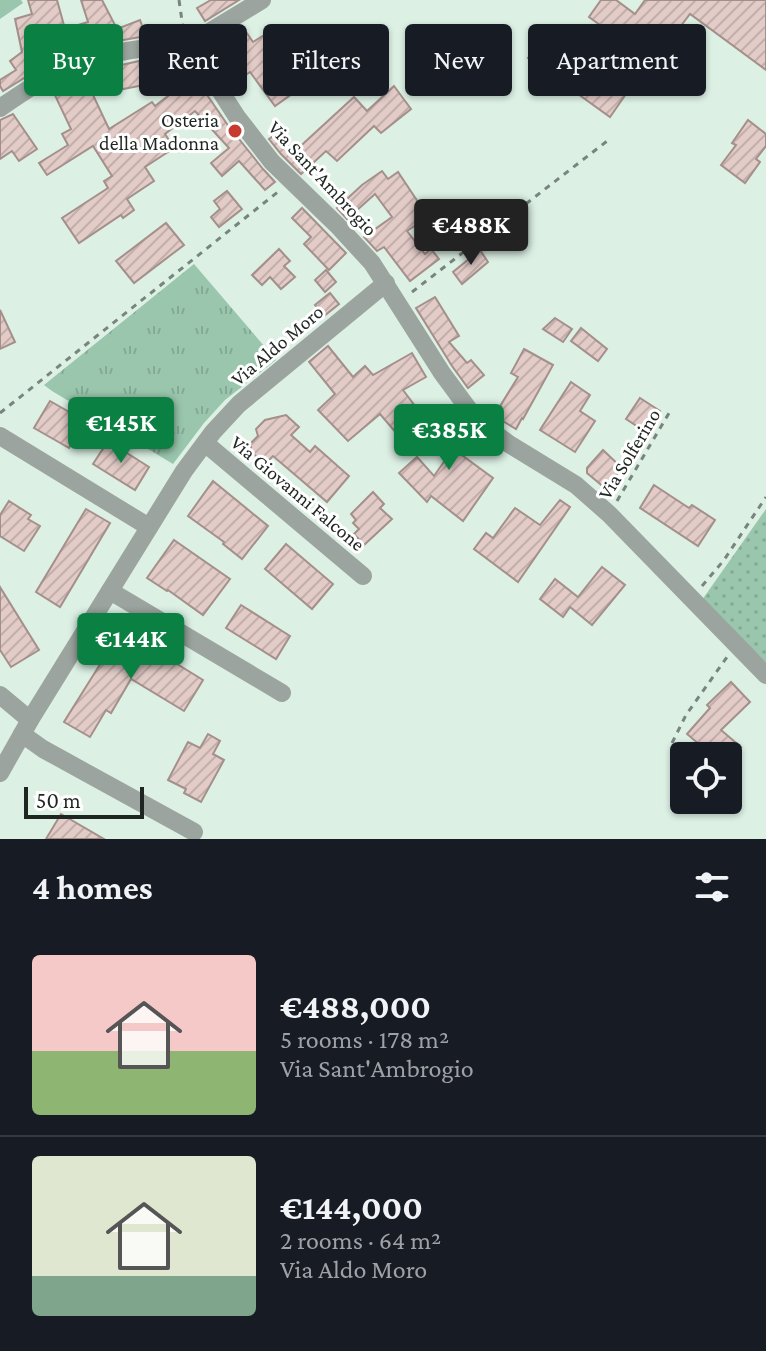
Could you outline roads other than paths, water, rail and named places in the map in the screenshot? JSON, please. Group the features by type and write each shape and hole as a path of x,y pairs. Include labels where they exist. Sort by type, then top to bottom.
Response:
{"street":[{"path":"222,24 262,0"},
{"path":"0,108 49,76 70,67 139,49"},
{"name":"Via Sant'Ambrogio","path":"224,96 272,162 372,263 470,411 509,444 576,485 609,514 766,675"},
{"name":"Via Aldo Moro","path":"0,773 149,527 205,443 239,404 386,283"},
{"path":"0,436 149,527"},
{"name":"Via Giovanni Falcone","path":"205,443 363,576"},
{"path":"110,591 282,693"},
{"path":"0,695 43,749 194,832"}],"place":[{"name":"Osteria della Madonna","path":"235,131"}]}
